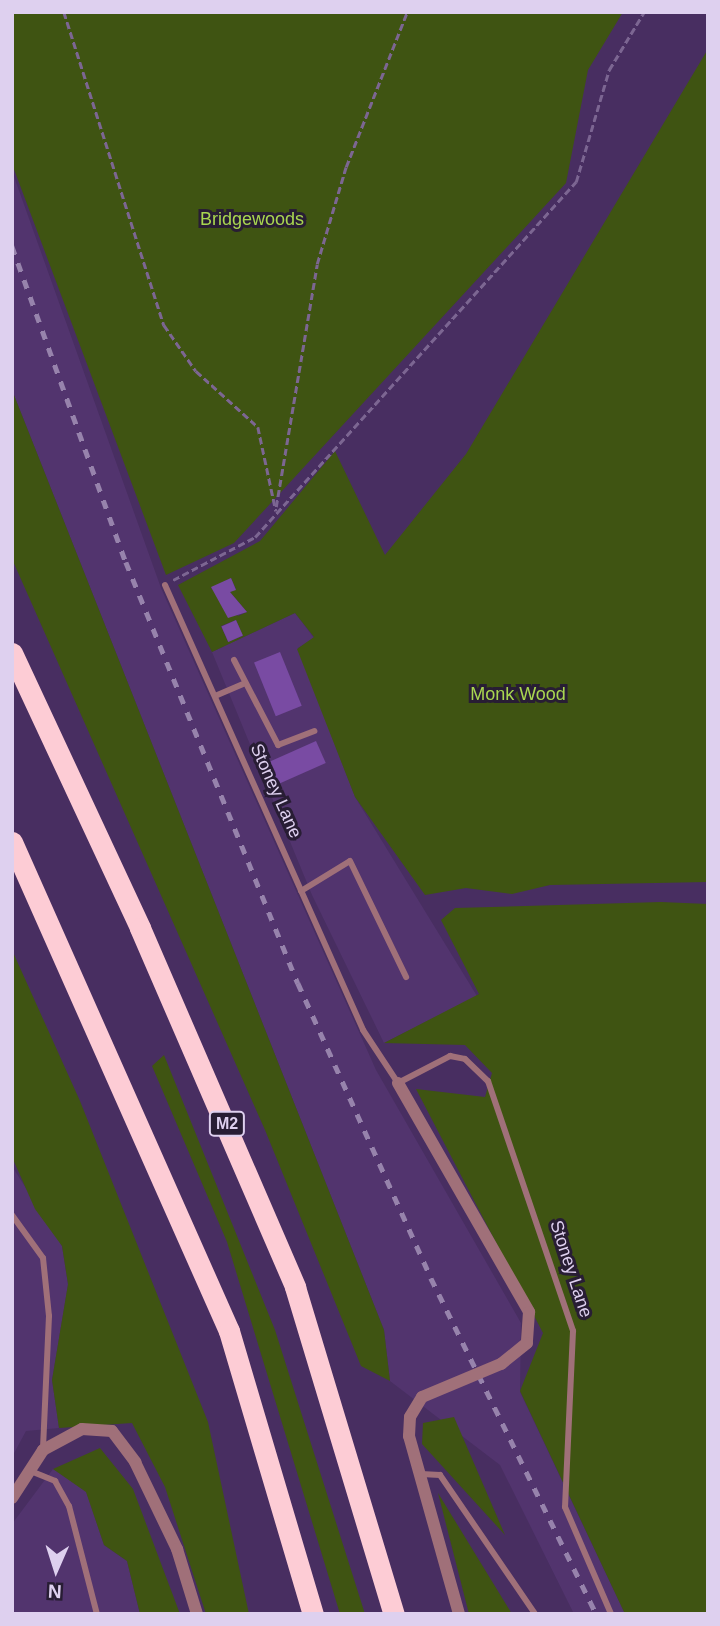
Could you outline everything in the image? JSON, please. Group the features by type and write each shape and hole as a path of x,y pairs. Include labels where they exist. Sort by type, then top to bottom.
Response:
{"highway":[{"name":"M2","path":"12,653 140,928 295,1287 394,1614"},
{"path":"12,842 229,1331 313,1614"}],"street":[{"name":"Stoney Lane","path":"398,1083 528,1312 527,1343 500,1364 422,1397 410,1417 409,1436 459,1614"},
{"path":"12,1498 33,1472 43,1450 82,1429 102,1428 121,1439 177,1549 197,1614"}],"lane":[{"name":"Stoney Lane","path":"165,585 363,1030 398,1083 450,1056 465,1059 488,1081 573,1331 565,1507 611,1614"},
{"path":"234,660 278,745 314,731"},
{"path":"215,695 245,683"},
{"path":"301,891 350,861 406,977"},
{"path":"12,1215 43,1258 49,1316 43,1450"},
{"path":"33,1472 55,1481 69,1506 97,1614"},
{"path":"421,1474 440,1475 535,1614"}],"path":[{"path":"64,12 164,325 195,370 258,426 276,511"},
{"path":"276,511 317,264 346,167 407,12"},
{"path":"165,585 256,537 276,511 576,182 609,69 644,12"}],"shaded area":[{"path":"12,171 161,588 376,1070 521,1323 520,1392 625,1614 574,1614 500,1465 390,1381 384,1330 12,390"},
{"path":"295,613 314,638 298,648 355,797 477,996 384,1043 312,895 212,652"},
{"path":"12,1166 62,1246 68,1285 52,1380 59,1428 26,1431 12,1457"},
{"path":"53,1469 86,1491 104,1545 127,1561 140,1614 12,1614 12,1524"}],"green space":[{"name":"Bridgewoods","path":"12,12 623,12 588,70 566,183 234,543 166,575 12,164"},
{"name":"Monk Wood","path":"708,49 708,882 550,885 512,894 466,888 425,895 355,797 297,649 314,637 295,613 212,652 178,585 260,541 335,451 385,555 466,454","holes":["231,578 236,589 230,592 247,612 238,616 211,588","236,620 243,636 228,642 221,626"]},
{"path":"12,390 384,1330 390,1381 361,1366 265,1130 12,559"},
{"path":"661,902 708,904 708,1614 625,1614 520,1391 543,1333 416,1089 485,1097 492,1073 465,1045 384,1043 479,994 441,920 455,908"},
{"path":"12,950 80,1101 208,1422 249,1614 206,1614 165,1487 132,1423 59,1428 52,1380 68,1284 62,1246 35,1209 12,1157"},
{"path":"164,1055 275,1330 365,1614 340,1614 227,1242 152,1066"},
{"path":"454,1417 505,1535 422,1444 423,1423"},
{"path":"100,1448 133,1489 180,1614 140,1614 127,1561 104,1545 86,1492 53,1469"},
{"path":"438,1493 512,1614 469,1614"}],"building":[{"path":"231,578 236,590 230,592 247,612 228,618 211,587"},
{"path":"236,620 243,636 228,642 221,627"},
{"path":"280,652 302,706 276,716 254,662"},
{"path":"316,741 326,763 273,787 263,765"}],"railway":[{"path":"12,246 126,562 298,983 431,1278 596,1614"}]}
